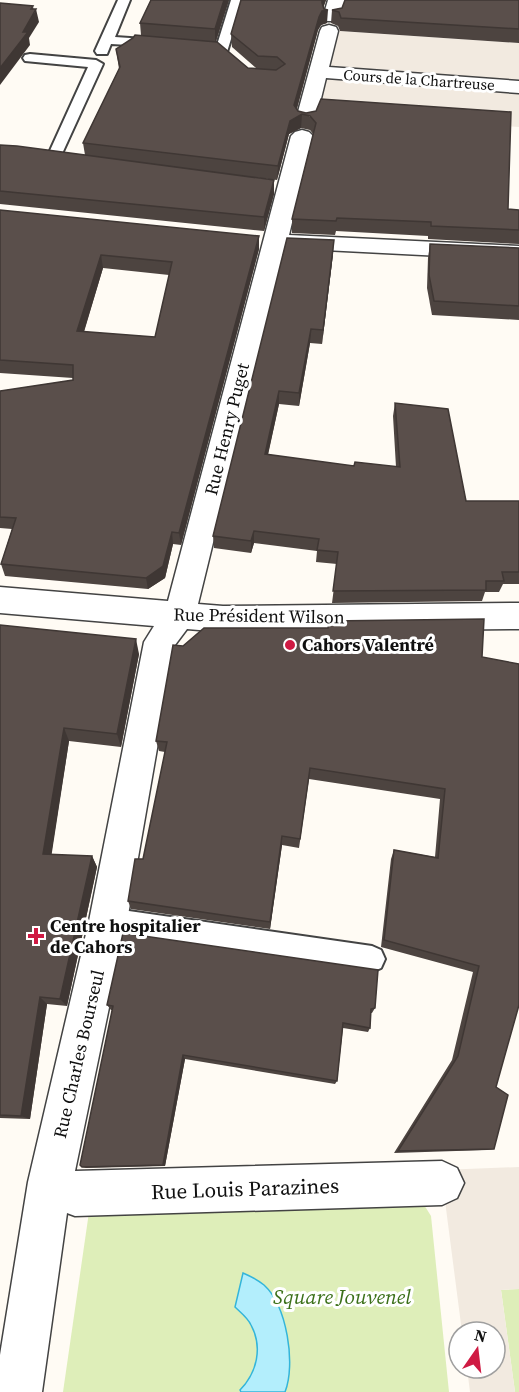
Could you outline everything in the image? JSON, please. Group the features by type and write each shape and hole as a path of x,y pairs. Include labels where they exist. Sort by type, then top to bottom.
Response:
{"street":[{"name":"Rue Henry Puget","path":"178,616 187,592 262,239 304,128 333,16"},
{"name":"Cours de la Chartreuse","path":"319,72 519,87"},
{"path":"262,239 519,253"},
{"name":"Rue Président Wilson","path":"0,600 223,619 519,616"},
{"name":"Rue Charles Bourseul","path":"18,1392 14,1322 50,1182 108,921 160,642 178,616"},
{"name":"Rue Louis Parazines","path":"50,1182 75,1194 442,1183"}],"lane":[{"path":"72,160 50,155 96,64 124,0"},
{"path":"222,49 237,0"},
{"path":"107,40 222,49 234,61"},
{"path":"30,58 96,64"},
{"path":"108,921 372,959"}],"green space":[{"name":"Square Jouvenel","path":"421,1200 431,1216 449,1392 63,1392 89,1212"},
{"path":"519,1289 519,1392 515,1392 507,1320 505,1320 501,1290"}],"shaded area":[{"path":"323,30 519,43 519,127 302,111"},
{"path":"519,1167 519,1289 501,1290 505,1320 460,1320 441,1170"},
{"path":"507,1334 515,1392 470,1392 468,1380 507,1380"}],"water":[{"path":"243,1273 264,1285 272,1294 284,1321 290,1366 285,1392 241,1392 240,1390 251,1376 257,1351 255,1333 251,1325 235,1307"}],"building":[{"path":"151,0 224,0 215,29 140,23"},
{"path":"241,0 322,0 324,9 328,10 322,11 319,17 294,105 298,111 306,113 316,111 321,99 511,112 508,209 519,210 519,230 431,226 431,222 337,218 336,221 292,219 316,123 310,116 302,114 290,121 278,166 83,143 120,67 116,49 135,35 217,42 248,68 276,70 285,64 277,57 258,56 231,34"},
{"path":"345,0 519,0 519,29 341,18 339,12 332,10 342,8"},
{"path":"0,3 33,6 31,9 36,9 23,32 28,32 0,68"},
{"path":"0,145 274,180 264,217 0,191"},
{"path":"0,210 259,236 179,533 172,532 163,566 146,578 1,564 16,518 0,517 0,391 73,380 73,365 0,360","holes":["101,255 172,262 155,337 77,331"]},
{"path":"287,238 334,240 323,330 311,329 299,393 279,391 265,454 354,466 355,462 400,467 395,403 448,409 466,501 519,501 519,572 502,572 504,581 486,581 486,590 333,591 338,552 317,550 319,539 254,531 251,541 213,536"},
{"path":"430,244 519,248 519,306 434,301 429,275"},
{"path":"484,619 482,657 519,664 519,1005 496,1087 508,1095 494,1149 398,1151 458,1056 479,966 384,940 394,850 438,858 445,789 310,768 300,839 282,836 270,922 128,901 135,859 143,859 167,742 156,741 173,645 183,646 204,628 328,628 329,621"},
{"name":"Centre hospitalier de Cahors","path":"0,625 136,639 117,734 64,728 43,854 92,856 60,999 40,997 21,1116 0,1115"},
{"path":"123,933 378,970 375,1008 371,1009 370,1028 343,1023 337,1081 183,1055 163,1165 82,1167 80,1165 113,1006 107,1005"}],"place":[{"name":"Cahors Valentré","path":"290,645"},
{"name":"Centre hospitalier de Cahors","path":"36,936"}]}
